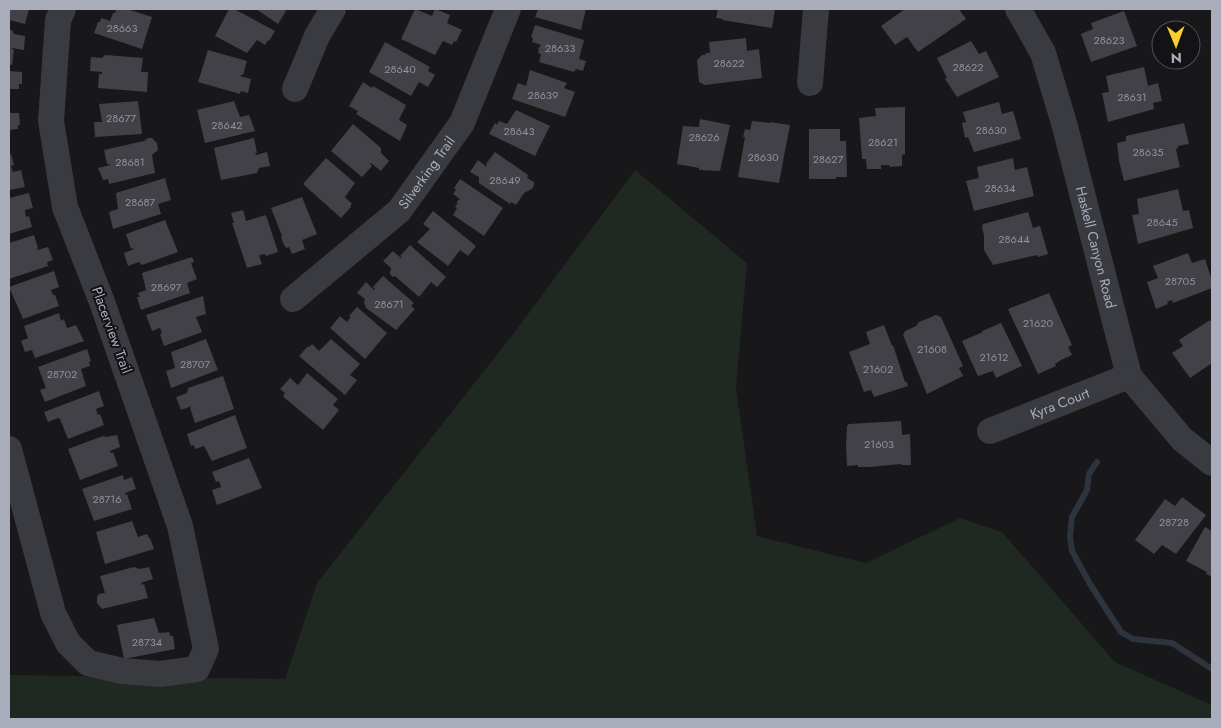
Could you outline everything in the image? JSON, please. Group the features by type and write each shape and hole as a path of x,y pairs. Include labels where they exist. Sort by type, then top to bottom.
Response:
{"street":[{"name":"Placerview Trail","path":"41,567 53,613 68,643 88,663 122,671 160,674 197,669 206,649 180,526 102,302 65,207 51,121 58,20 63,9"},
{"path":"295,89 317,36 333,9"},
{"name":"Silverking Trail","path":"293,299 399,211 462,123 508,9"},
{"path":"810,83 816,9"},
{"name":"Haskell Canyon Road","path":"1018,9 1043,53 1064,123 1129,376 1182,439 1212,464"},
{"name":"Kyra Court","path":"990,431 1129,376"},
{"path":"9,449 41,567"},
{"path":"9,509 28,551 41,567"}],"shaded area":[{"path":"635,170 747,263 736,388 757,536 866,563 960,518 1002,532 1115,662 1212,705 1212,719 9,719 9,675 285,679 317,583 514,333"}],"building":[{"path":"9,9 29,9 25,24 9,20"},
{"path":"116,9 127,9 152,17 142,49 94,33 101,18 110,21"},
{"path":"229,9 234,9 275,31 269,41 265,45 257,40 247,53 215,36"},
{"path":"256,9 283,9 286,11 278,24"},
{"path":"415,9 432,16 435,9 450,15 447,23 462,30 456,42 454,41 452,45 443,41 435,55 401,39"},
{"path":"538,9 586,9 581,30 535,17"},
{"path":"718,9 775,9 772,28 716,18"},
{"path":"905,9 959,9 966,19 918,52 907,37 895,45 881,26"},
{"path":"1124,11 1137,46 1091,62 1081,34 1093,29 1091,23"},
{"path":"535,25 584,40 579,59 586,61 583,71 576,69 574,72 539,62 541,54 538,53 538,49 541,45 532,42 533,38 531,37"},
{"path":"9,30 12,30 14,34 25,36 24,50 11,48 14,50 12,65 9,64"},
{"path":"746,38 747,51 759,49 762,78 705,85 699,82 697,60 702,55 706,55 705,53 710,53 709,42"},
{"path":"971,41 979,54 986,51 999,77 957,97 945,79 947,78 937,58"},
{"path":"385,42 430,67 428,71 435,75 428,87 419,82 411,96 369,72"},
{"path":"208,50 247,61 243,75 240,76 251,79 248,93 241,91 240,94 198,82"},
{"path":"105,55 143,58 141,72 148,72 147,92 98,88 99,74 102,74 102,72 90,71 91,57 102,58"},
{"path":"1144,67 1148,86 1158,83 1162,101 1153,103 1154,109 1108,122 1102,93 1109,92 1106,76"},
{"path":"530,70 567,83 564,88 575,92 565,117 512,99 518,83 526,86"},
{"path":"9,71 22,72 22,84 19,84 19,89 9,89"},
{"path":"363,82 406,105 399,120 407,125 400,141 356,114 358,111 349,106"},
{"path":"138,101 142,134 95,137 94,122 102,122 99,104"},
{"path":"234,101 240,117 249,115 255,131 205,143 197,110"},
{"path":"999,102 1002,114 1013,111 1021,139 974,152 968,137 965,138 962,123 966,122 963,112"},
{"path":"905,107 905,154 902,155 902,166 890,167 889,165 881,165 881,169 867,169 866,159 862,159 859,118 876,116 875,108"},
{"path":"516,110 550,126 535,156 489,134 495,123 497,125 499,121 507,124"},
{"path":"9,113 19,113 20,125 18,125 18,129 9,130"},
{"path":"700,119 730,125 720,171 699,170 699,168 677,164 683,126 699,127"},
{"path":"752,121 790,125 779,183 738,177 745,129 750,130"},
{"path":"1184,123 1189,144 1178,146 1176,149 1180,167 1124,181 1117,143 1126,141 1126,136"},
{"path":"353,124 381,148 381,153 389,161 381,171 371,163 372,166 362,177 331,151"},
{"path":"809,129 840,129 840,141 846,141 847,177 809,179"},
{"path":"152,138 157,143 158,150 152,155 155,173 109,184 108,179 103,180 98,168 110,165 107,164 104,150 144,141"},
{"path":"254,138 256,155 267,152 270,166 259,168 257,173 221,180 214,148"},
{"path":"495,152 528,175 527,178 534,182 532,189 524,193 516,205 511,202 510,204 479,183 479,177 470,172 478,160 487,167 486,164"},
{"path":"11,154 14,165 11,166 13,172 21,170 25,187 9,190 9,155"},
{"path":"326,158 355,183 345,197 352,204 351,207 341,218 303,184"},
{"path":"1013,158 1015,170 1027,167 1034,196 974,211 966,181 979,178 977,167"},
{"path":"165,178 171,200 158,204 161,214 113,229 109,212 118,209 116,193"},
{"path":"460,179 503,208 484,236 453,215 457,208 455,207 458,203 456,202 460,199 453,194 456,190 454,188"},
{"path":"1178,189 1183,211 1189,210 1193,228 1138,244 1132,215 1139,214 1137,199"},
{"path":"29,193 33,208 25,210 26,217 29,216 32,227 9,234 9,198"},
{"path":"302,197 317,234 302,240 305,249 292,254 289,247 286,248 284,245 271,208"},
{"path":"243,210 246,221 266,215 278,252 266,256 265,254 259,255 262,264 247,268 232,223 234,223 231,213"},
{"path":"433,211 476,246 468,256 460,250 448,266 417,242 430,229 423,224"},
{"path":"1028,212 1033,228 1040,226 1048,254 993,265 984,250 983,224"},
{"path":"165,220 178,252 142,265 139,262 128,266 124,253 134,249 131,249 126,234"},
{"path":"34,235 37,250 48,247 53,260 47,262 48,266 9,279 9,243"},
{"path":"410,245 446,277 437,287 431,282 419,297 395,276 393,277 390,274 391,268 383,261 393,251 401,258 400,256"},
{"path":"1188,253 1192,263 1205,259 1212,281 1212,288 1173,303 1172,300 1167,302 1168,304 1156,309 1147,282 1158,278 1153,266"},
{"path":"192,257 194,262 191,263 197,279 187,283 190,293 141,310 137,297 140,297 138,293 146,290 142,273"},
{"path":"54,271 59,287 51,290 59,306 23,319 9,287"},
{"path":"383,276 414,303 411,306 415,309 396,330 366,308 365,299 357,293 366,282 374,290 373,287"},
{"path":"1049,293 1072,345 1068,347 1072,355 1055,364 1056,366 1038,374 1008,309"},
{"path":"203,296 206,314 196,317 202,332 164,346 160,328 152,331 146,315"},
{"path":"357,307 387,333 365,359 330,328 340,316 347,322 351,317 349,316"},
{"path":"59,313 61,321 64,319 67,328 76,325 84,341 35,358 32,350 25,352 21,341 28,338 24,326"},
{"path":"936,315 941,317 963,366 959,368 963,376 927,394 903,335 905,331 916,326 919,322"},
{"path":"1210,320 1212,324 1212,363 1190,378 1172,353 1183,346 1179,340"},
{"path":"1001,323 1022,366 996,378 993,371 978,376 962,341"},
{"path":"884,325 908,386 874,397 871,390 864,392 849,352 870,344 866,332"},
{"path":"206,339 218,370 171,388 166,371 175,368 171,352"},
{"path":"331,339 360,364 350,375 357,380 345,395 299,356 312,344 319,351"},
{"path":"87,349 91,361 89,362 90,366 81,369 86,386 45,402 40,390 46,388 38,367"},
{"path":"307,373 338,399 333,405 339,410 323,430 286,399 283,396 285,393 280,389 290,378 298,385"},
{"path":"223,376 234,409 195,423 190,408 192,406 181,410 176,397 187,393 188,388"},
{"path":"99,391 104,406 96,409 104,425 68,439 60,419 48,422 44,412"},
{"path":"235,415 247,448 212,461 204,446 195,449 194,445 191,446 187,434"},
{"path":"901,421 902,435 910,434 911,465 847,466 847,426 849,424"},
{"path":"117,435 120,447 110,451 111,453 113,452 118,466 80,480 68,449 103,436"},
{"path":"249,458 262,488 217,505 212,490 221,487 219,481 216,482 212,472"},
{"path":"123,475 124,480 132,477 136,489 125,493 132,509 94,521 82,489"},
{"path":"1182,497 1206,515 1176,554 1162,545 1154,554 1135,540 1165,499 1175,506"},
{"path":"132,521 138,537 147,534 154,549 105,564 96,532"},
{"path":"1205,527 1212,531 1212,577 1206,574 1207,572 1186,561"},
{"path":"134,567 139,569 149,567 153,579 141,583 142,585 144,584 148,598 102,609 97,603 99,594 105,593 100,576"},
{"path":"154,618 159,633 169,632 170,636 173,636 175,649 124,659 117,625"}],"waterway":[{"path":"1097,462 1089,474 1087,490 1072,517 1070,536 1072,551 1090,584 1121,632 1133,639 1172,643 1212,669"}]}
